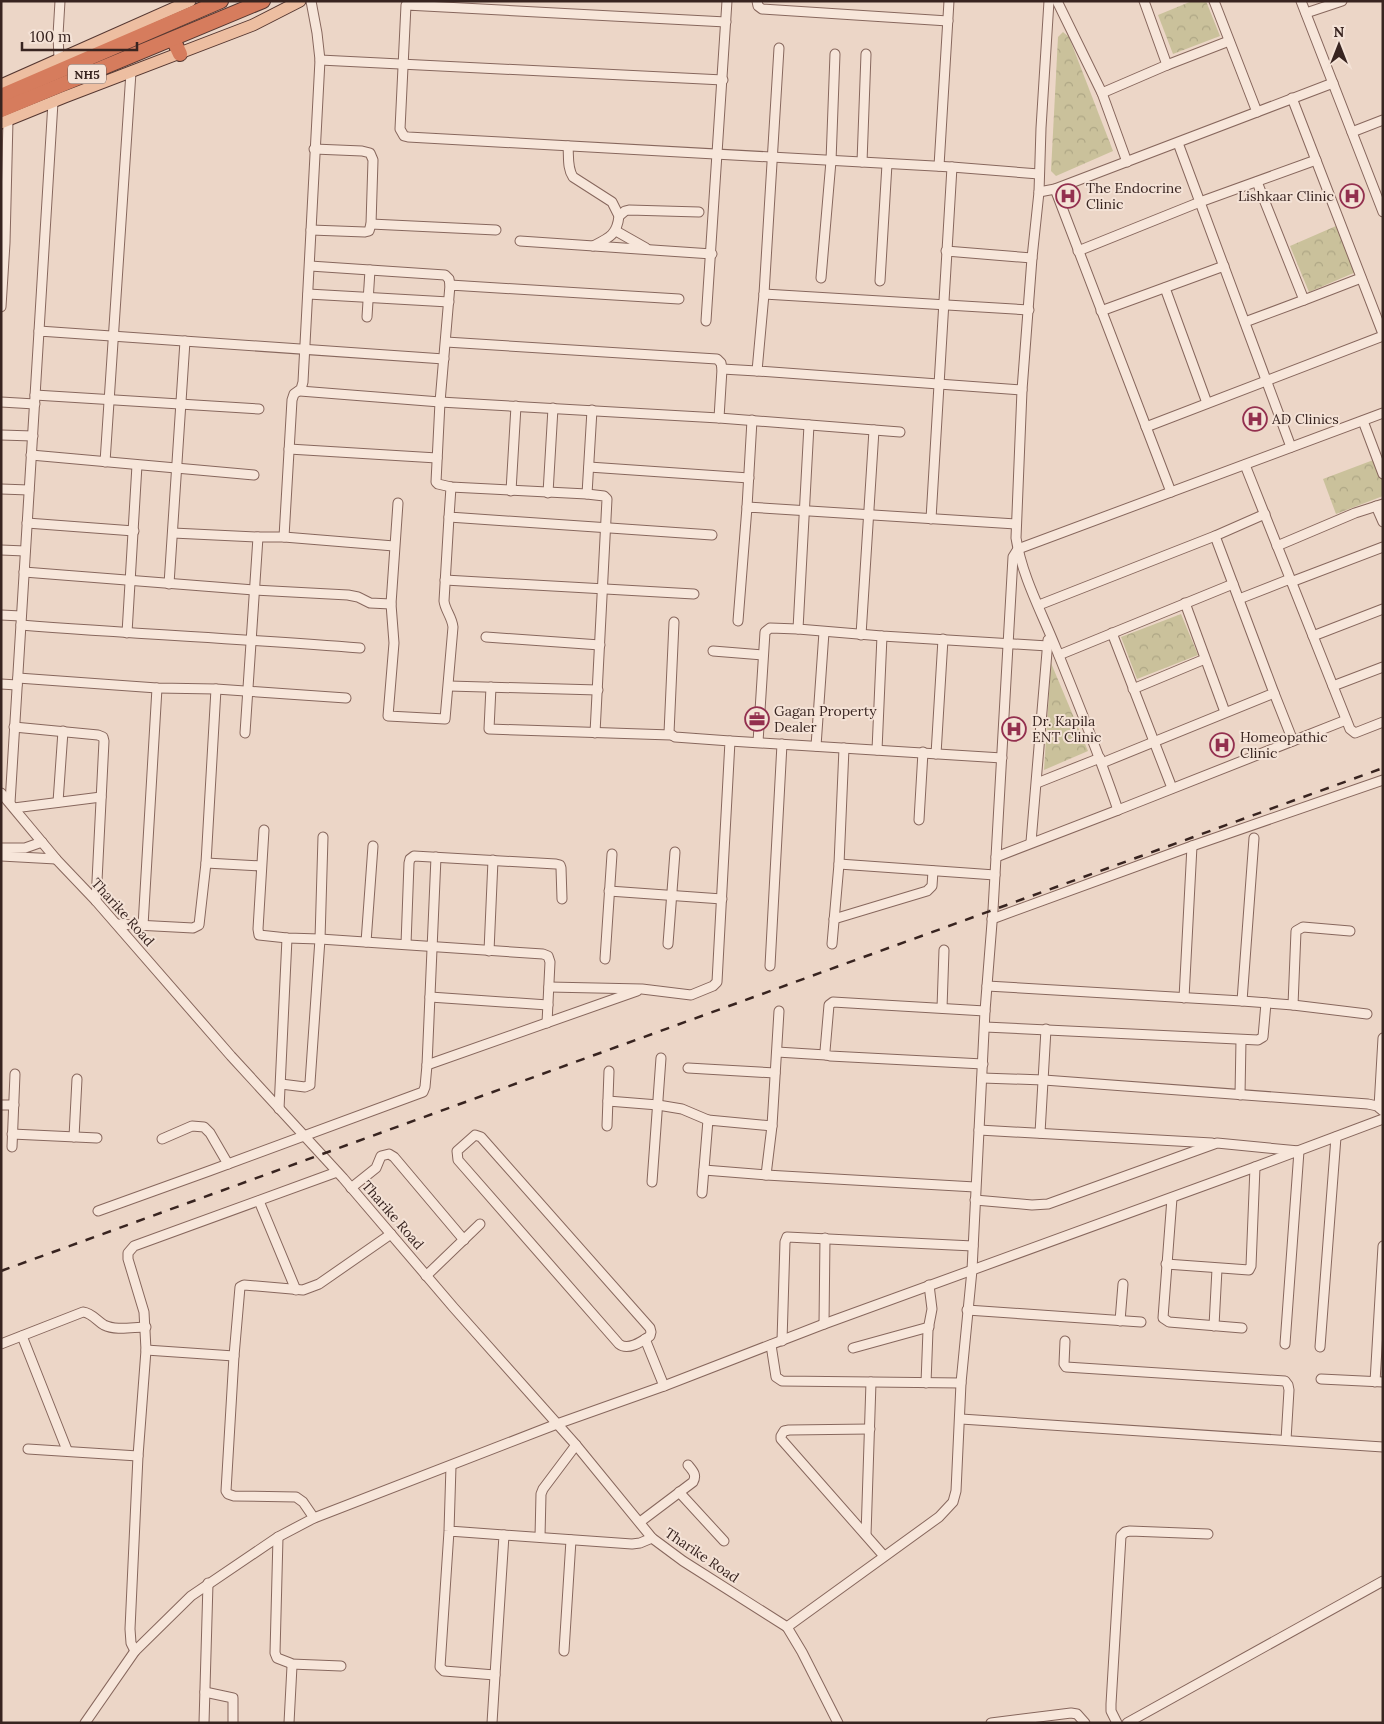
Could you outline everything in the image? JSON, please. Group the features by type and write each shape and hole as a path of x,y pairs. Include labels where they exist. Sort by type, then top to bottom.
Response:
{"highway":[{"name":"NH5","path":"1,96 164,20 221,1"},
{"name":"NH5","path":"4,118 173,39 264,1"},
{"path":"173,39 180,54"}],"main road":[{"path":"1,84 59,59 164,20 190,1"},
{"path":"4,118 53,102 180,54 253,25 300,1"}],"street":[{"path":"59,59 60,1"},
{"path":"284,538 293,396 300,391 303,382 310,266 314,149 320,60 311,1"},
{"path":"706,321 712,254 727,1"},
{"path":"757,1 758,6 762,9 948,21"},
{"path":"939,166 949,1"},
{"path":"1049,1 1039,192 1022,390 1016,524 1018,549 1028,581 1101,760 1118,810"},
{"path":"1058,1 1102,93 1127,162"},
{"path":"1144,1 1167,65"},
{"path":"1214,1 1257,112"},
{"path":"1301,1 1352,132 1378,188 1383,212"},
{"path":"1306,14 1342,1"},
{"path":"726,22 406,3 401,132 404,136 717,155 952,166 1039,174"},
{"path":"1102,93 1229,41"},
{"path":"757,371 764,294 779,48"},
{"path":"821,278 831,161 835,54"},
{"path":"862,162 866,54"},
{"path":"320,60 723,80"},
{"path":"105,462 131,72"},
{"path":"1039,192 1054,189 1127,162 1333,83"},
{"path":"1146,427 1383,335 1292,98"},
{"path":"53,102 14,727 12,805 101,797"},
{"path":"1,307 4,118"},
{"path":"1352,132 1383,120"},
{"path":"1178,142 1268,380 1291,448"},
{"path":"568,146 569,165 573,177 612,202 620,216"},
{"path":"311,230 365,232 369,231 371,224 373,160 370,153 362,150 314,149"},
{"path":"1078,251 1200,202 1316,160"},
{"path":"880,281 888,164"},
{"path":"930,519 952,166"},
{"path":"1257,182 1304,300"},
{"path":"1054,189 1171,492"},
{"path":"592,246 616,231 620,216 629,210 699,212"},
{"path":"371,224 496,230"},
{"path":"616,231 650,250"},
{"path":"520,241 712,254"},
{"path":"946,251 1032,258"},
{"path":"310,266 445,275 449,279 449,302 440,402 436,482 438,484 451,487 587,494 604,496 607,499 595,733"},
{"path":"1101,311 1224,266"},
{"path":"367,317 370,270"},
{"path":"1246,322 1361,278"},
{"path":"450,285 679,299"},
{"path":"1165,288 1207,403"},
{"path":"308,294 449,302"},
{"path":"764,294 1029,310"},
{"path":"39,331 444,359"},
{"path":"169,584 185,341"},
{"path":"446,342 717,360 721,363 722,369 719,418"},
{"path":"722,369 1022,390"},
{"path":"300,391 440,402 752,420 900,432"},
{"path":"1,402 110,400 258,409"},
{"path":"511,491 516,406"},
{"path":"548,493 553,408"},
{"path":"587,494 592,410"},
{"path":"787,1627 939,1517 953,1502 956,1491 967,1310 972,1270 985,1011 995,875 1013,557 1018,549 1383,413"},
{"path":"738,621 752,420"},
{"path":"1363,421 1383,474"},
{"path":"798,629 809,425"},
{"path":"861,635 874,430"},
{"path":"1,435 33,436"},
{"path":"289,449 437,458"},
{"path":"32,455 254,475"},
{"path":"127,633 137,464"},
{"path":"1245,465 1350,729 1356,733 1383,722"},
{"path":"589,468 749,478"},
{"path":"398,503 391,604 394,643 388,716 445,719 453,624 444,604 451,487"},
{"path":"1,489 29,490"},
{"path":"1277,546 1347,516 1380,505 1383,522"},
{"path":"747,507 1016,524"},
{"path":"1038,605 1215,536 1265,514"},
{"path":"449,517 712,535"},
{"path":"27,523 134,531"},
{"path":"173,533 284,538 394,546"},
{"path":"1215,536 1293,741"},
{"path":"246,733 258,537"},
{"path":"1239,599 1383,547"},
{"path":"1,550 26,551"},
{"path":"24,572 169,584 348,595 358,597 370,603 391,604"},
{"path":"445,580 694,594"},
{"path":"1059,655 1233,584"},
{"path":"1185,603 1225,712"},
{"path":"1313,636 1383,609"},
{"path":"1,615 21,621 127,633 252,639 360,648"},
{"path":"670,735 674,622"},
{"path":"758,742 763,655 765,632 767,629 798,629 1008,645 1048,646"},
{"path":"1032,842 1049,630"},
{"path":"816,746 824,632"},
{"path":"1112,633 1172,788"},
{"path":"877,750 882,636"},
{"path":"486,637 600,645"},
{"path":"936,754 943,639"},
{"path":"713,652 763,655"},
{"path":"1133,689 1205,659"},
{"path":"1333,686 1383,667"},
{"path":"1,684 17,681 216,689 346,698"},
{"path":"449,686 598,690"},
{"path":"143,926 157,688"},
{"path":"491,688 490,729 670,735 730,741 1002,758"},
{"path":"116,924 193,928 199,925 206,863 216,689"},
{"path":"1037,783 1153,742 1274,693"},
{"path":"996,857 1346,720"},
{"path":"14,727 103,737 96,901"},
{"path":"58,802 63,731"},
{"path":"549,988 642,989 692,995 717,982 730,741"},
{"path":"770,966 782,744"},
{"path":"832,944 839,864 844,748"},
{"path":"919,820 923,752"},
{"path":"992,919 1192,846 1383,780"},
{"name":"Tharike Road","path":"1,793 56,860 96,901 230,1056 338,1172 426,1276 576,1445 652,1538 678,1557 787,1627 802,1652 838,1723"},
{"path":"264,830 258,932 260,936 543,954 548,956 550,962 547,1023"},
{"path":"281,1084 305,1087 310,1082 320,939 323,837"},
{"path":"1242,1001 1254,838"},
{"path":"1,848 25,848 42,842"},
{"path":"366,942 373,846"},
{"path":"1184,998 1192,846"},
{"path":"668,944 675,852"},
{"path":"605,959 612,854"},
{"path":"1,856 56,860"},
{"path":"406,944 410,859 414,856 560,865 562,899"},
{"path":"98,1210 423,1092 426,1087 436,857"},
{"path":"489,951 493,860"},
{"path":"206,863 261,866"},
{"path":"839,864 995,875"},
{"path":"834,919 927,891 932,886 933,870"},
{"path":"609,891 722,899"},
{"path":"1293,1005 1296,931 1303,927 1350,931"},
{"path":"279,1109 287,938"},
{"path":"942,1008 944,950"},
{"path":"987,986 1242,1001 1367,1014"},
{"path":"427,1065 642,989"},
{"path":"430,997 548,1005"},
{"path":"826,1055 824,1051 828,1008 831,1002 985,1011"},
{"path":"985,1027 1258,1040 1263,1037 1266,1003"},
{"path":"766,1175 772,1126 779,1011"},
{"path":"1040,1133 1046,1029"},
{"path":"982,1078 1044,1080 1368,1104 1381,1109 1383,1038"},
{"path":"1240,1095 1241,1040"},
{"path":"776,1052 983,1064"},
{"path":"652,1182 661,1058"},
{"path":"688,1068 775,1073"},
{"path":"607,1126 609,1071"},
{"path":"12,1147 16,1074"},
{"path":"74,1137 77,1079"},
{"path":"608,1102 658,1105 682,1109 708,1120 772,1126"},
{"path":"1,1104 14,1105"},
{"path":"84,1723 135,1651 191,1596 278,1537 314,1518 824,1324 1172,1198 1383,1119"},
{"path":"702,1193 708,1120"},
{"path":"162,1139 192,1126 204,1127 210,1133 228,1164"},
{"path":"979,1130 1217,1143 1299,1151"},
{"path":"12,1134 97,1138"},
{"path":"478,1135 481,1137 650,1328 651,1335 645,1339 628,1347 623,1347 458,1160 457,1151 473,1136 478,1135"},
{"path":"1320,1347 1336,1137"},
{"path":"975,1200 1048,1204 1217,1143"},
{"path":"1285,1344 1299,1151"},
{"path":"351,1188 376,1168 381,1156 389,1154 394,1157 464,1240"},
{"path":"1166,1264 1246,1271 1250,1268 1256,1167"},
{"path":"704,1170 975,1187"},
{"path":"135,1651 131,1643 130,1629 146,1327 141,1297 128,1259 130,1250 134,1246 338,1172"},
{"path":"1172,1198 1163,1318 1169,1322 1242,1328"},
{"path":"259,1201 296,1290"},
{"path":"426,1276 480,1224"},
{"path":"314,1518 303,1502 296,1497 234,1496 226,1491 240,1287 244,1285 303,1290 314,1287 391,1234"},
{"path":"782,1341 785,1239 790,1237 824,1238 973,1246"},
{"path":"824,1238 824,1324"},
{"path":"1321,1379 1379,1382 1383,1246"},
{"path":"1214,1326 1217,1268"},
{"path":"1120,1321 1123,1284"},
{"path":"926,1383 929,1327 932,1309 929,1286"},
{"path":"967,1310 1142,1322"},
{"path":"1,1344 84,1312 89,1313 101,1323 111,1327 146,1327"},
{"path":"853,1348 929,1327"},
{"path":"22,1336 67,1450"},
{"path":"645,1339 664,1386"},
{"path":"1065,1341 1064,1364 1066,1367 1285,1381 1288,1385 1286,1440"},
{"path":"770,1345 776,1377 780,1380 962,1383"},
{"path":"146,1350 234,1356"},
{"path":"866,1535 871,1382"},
{"path":"961,1418 1383,1446"},
{"path":"870,1429 788,1430 784,1431 781,1439 884,1556"},
{"path":"540,1537 543,1489 576,1445"},
{"path":"28,1449 138,1456"},
{"path":"640,1522 695,1479 695,1474 688,1465"},
{"path":"451,1466 441,1669 444,1671 495,1674"},
{"path":"679,1492 724,1541"},
{"path":"449,1531 632,1544 652,1538"},
{"path":"1117,1723 1111,1704 1121,1536 1125,1532 1130,1531 1208,1534"},
{"path":"492,1723 504,1535"},
{"path":"278,1537 275,1653 277,1658 291,1664 341,1666"},
{"path":"564,1651 571,1540"},
{"path":"1127,1723 1383,1581"},
{"path":"204,1723 208,1583"},
{"path":"289,1723 291,1664"},
{"path":"205,1692 233,1698 233,1723"},
{"path":"991,1723 1071,1713 1077,1714 1085,1723"}],"green space":[{"path":"1192,1 1206,1 1220,36 1173,54 1158,15"},
{"path":"1063,32 1069,37 1113,151 1056,176 1051,171 1058,37"},
{"path":"1336,226 1356,272 1309,292 1290,246"},
{"path":"1376,459 1383,476 1383,496 1336,514 1323,479"},
{"path":"1181,614 1198,655 1137,679 1121,637"},
{"path":"1051,663 1088,751 1044,770"}],"railway":[{"path":"1,1271 1383,768"}],"place":[{"name":"The Endocrine Clinic","path":"1068,196"},
{"name":"Lishkaar Clinic","path":"1352,196"},
{"name":"AD Clinics","path":"1255,419"},
{"name":"Gagan Property Dealer","path":"757,719"},
{"name":"Dr. Kapila ENT Clinic","path":"1014,729"},
{"name":"Homeopathic Clinic","path":"1222,745"}]}
